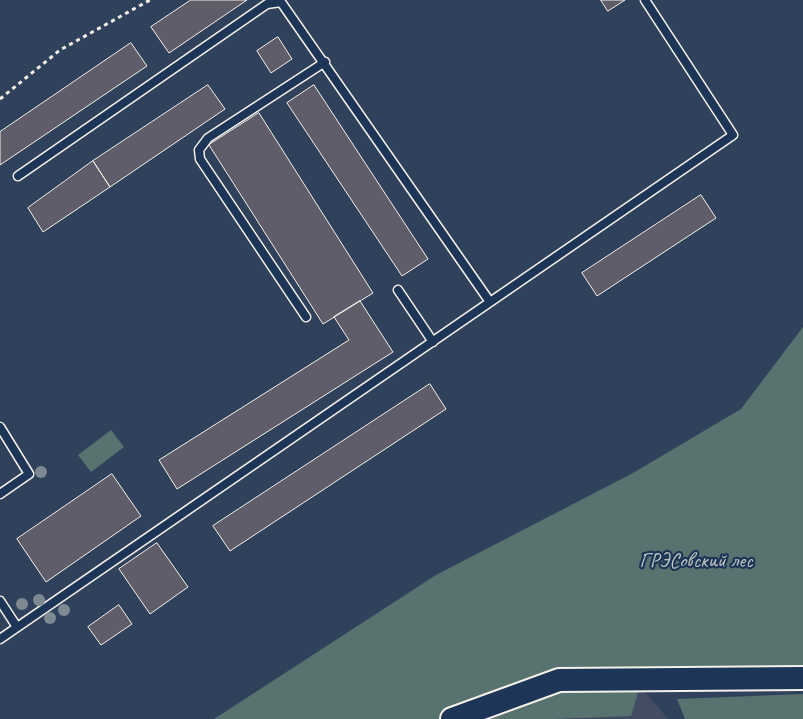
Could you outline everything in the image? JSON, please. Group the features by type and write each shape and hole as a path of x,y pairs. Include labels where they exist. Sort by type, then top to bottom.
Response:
{"main road":[{"path":"452,719 559,680 803,678"}],"lane":[{"path":"0,639 733,135 645,0"},
{"path":"18,176 267,4 281,2 325,62 490,302"},
{"path":"306,317 200,159 199,150 208,138 325,62"},
{"path":"398,290 433,342"},
{"path":"0,427 29,474 0,494"},
{"path":"0,601 17,627"}],"path":[{"path":"0,99 60,50 150,0"}],"shaded area":[{"path":"644,691 668,719 479,719 546,695"}],"green space":[{"name":"ГРЭСовский лес","path":"803,327 803,667 644,673 631,716 554,719 214,719 436,575 633,473 741,409"},
{"path":"111,430 124,447 91,472 78,455"},
{"path":"803,694 803,719 685,719 677,699"}],"building":[{"path":"191,0 247,0 169,53 151,27"},
{"path":"601,0 625,0 608,11"},
{"path":"278,37 292,59 271,73 257,51"},
{"path":"131,43 147,66 0,165 0,132"},
{"path":"208,85 225,109 110,187 93,161"},
{"path":"314,85 428,259 402,276 287,103"},
{"path":"259,113 373,293 323,324 209,145"},
{"path":"93,161 110,187 43,232 28,208"},
{"path":"701,195 716,218 597,296 582,273"},
{"path":"360,301 393,352 177,489 159,460 349,340 334,317"},
{"path":"430,384 446,409 230,551 213,526"},
{"path":"112,474 141,516 46,582 17,539"},
{"path":"157,543 188,587 150,614 119,569"},
{"path":"119,605 132,624 101,645 88,627"}]}
